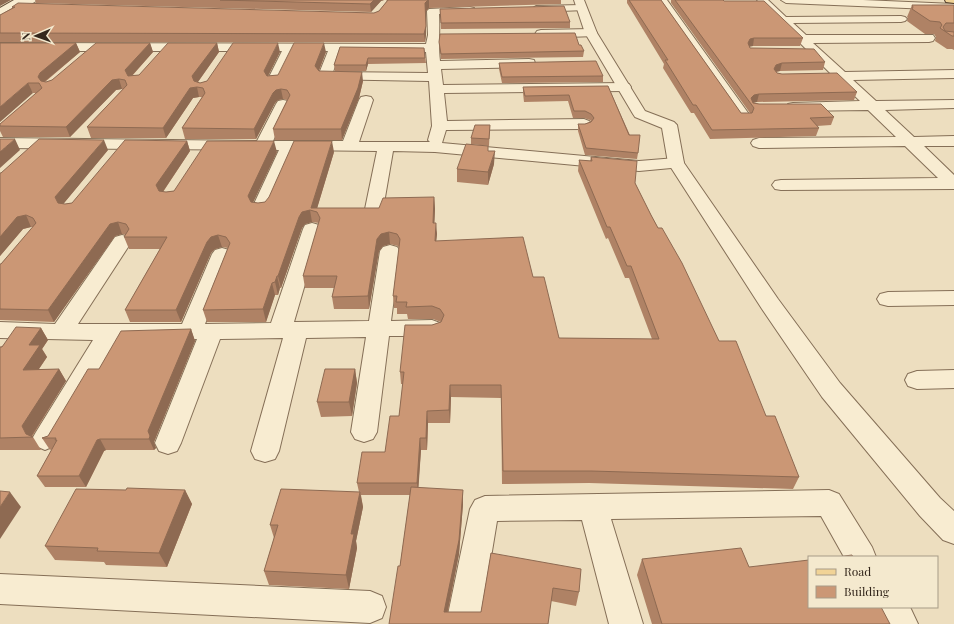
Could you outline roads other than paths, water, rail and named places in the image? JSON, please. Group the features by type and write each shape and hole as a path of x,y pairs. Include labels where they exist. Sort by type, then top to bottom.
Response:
{"street":[{"path":"0,7 33,0"},
{"path":"662,0 744,117"},
{"path":"762,0 782,20 801,45 815,51 954,183"},
{"path":"786,0 954,8"},
{"path":"0,19 18,2"},
{"path":"0,13 18,2 42,8"},
{"path":"527,9 580,4 602,62 624,88 640,114 669,125 676,163 770,304 831,390 930,507 954,532"},
{"path":"435,147 440,126 433,42 432,10 480,10"},
{"path":"782,20 901,19"},
{"path":"526,34 591,33"},
{"path":"0,47 335,48 433,42 449,35"},
{"path":"801,45 929,38"},
{"path":"6,60 24,47"},
{"path":"78,62 96,47"},
{"path":"157,58 167,47"},
{"path":"223,59 231,48"},
{"path":"274,81 290,48"},
{"path":"335,48 325,76 436,77 624,88"},
{"path":"436,77 543,63"},
{"path":"818,76 954,74"},
{"path":"349,147 366,100"},
{"path":"262,146 283,104"},
{"path":"780,107 954,104"},
{"path":"440,126 584,124"},
{"path":"75,144 91,127"},
{"path":"0,143 124,144 176,138 200,151 262,146 435,147 639,166 676,163"},
{"path":"758,143 954,141"},
{"path":"22,159 38,144"},
{"path":"110,162 124,144"},
{"path":"261,208 289,146"},
{"path":"374,209 386,147"},
{"path":"781,185 954,183"},
{"path":"265,451 288,330 312,229"},
{"path":"62,331 122,241"},
{"path":"364,432 390,251"},
{"path":"168,443 222,254"},
{"path":"888,299 954,298"},
{"path":"0,352 8,330 109,333 432,328"},
{"path":"45,439 109,333"},
{"path":"917,380 954,379"},
{"path":"462,624 485,509 829,503 860,556"},
{"path":"593,507 626,624"},
{"path":"0,589 370,608"},
{"path":"892,608 901,624"}]}
